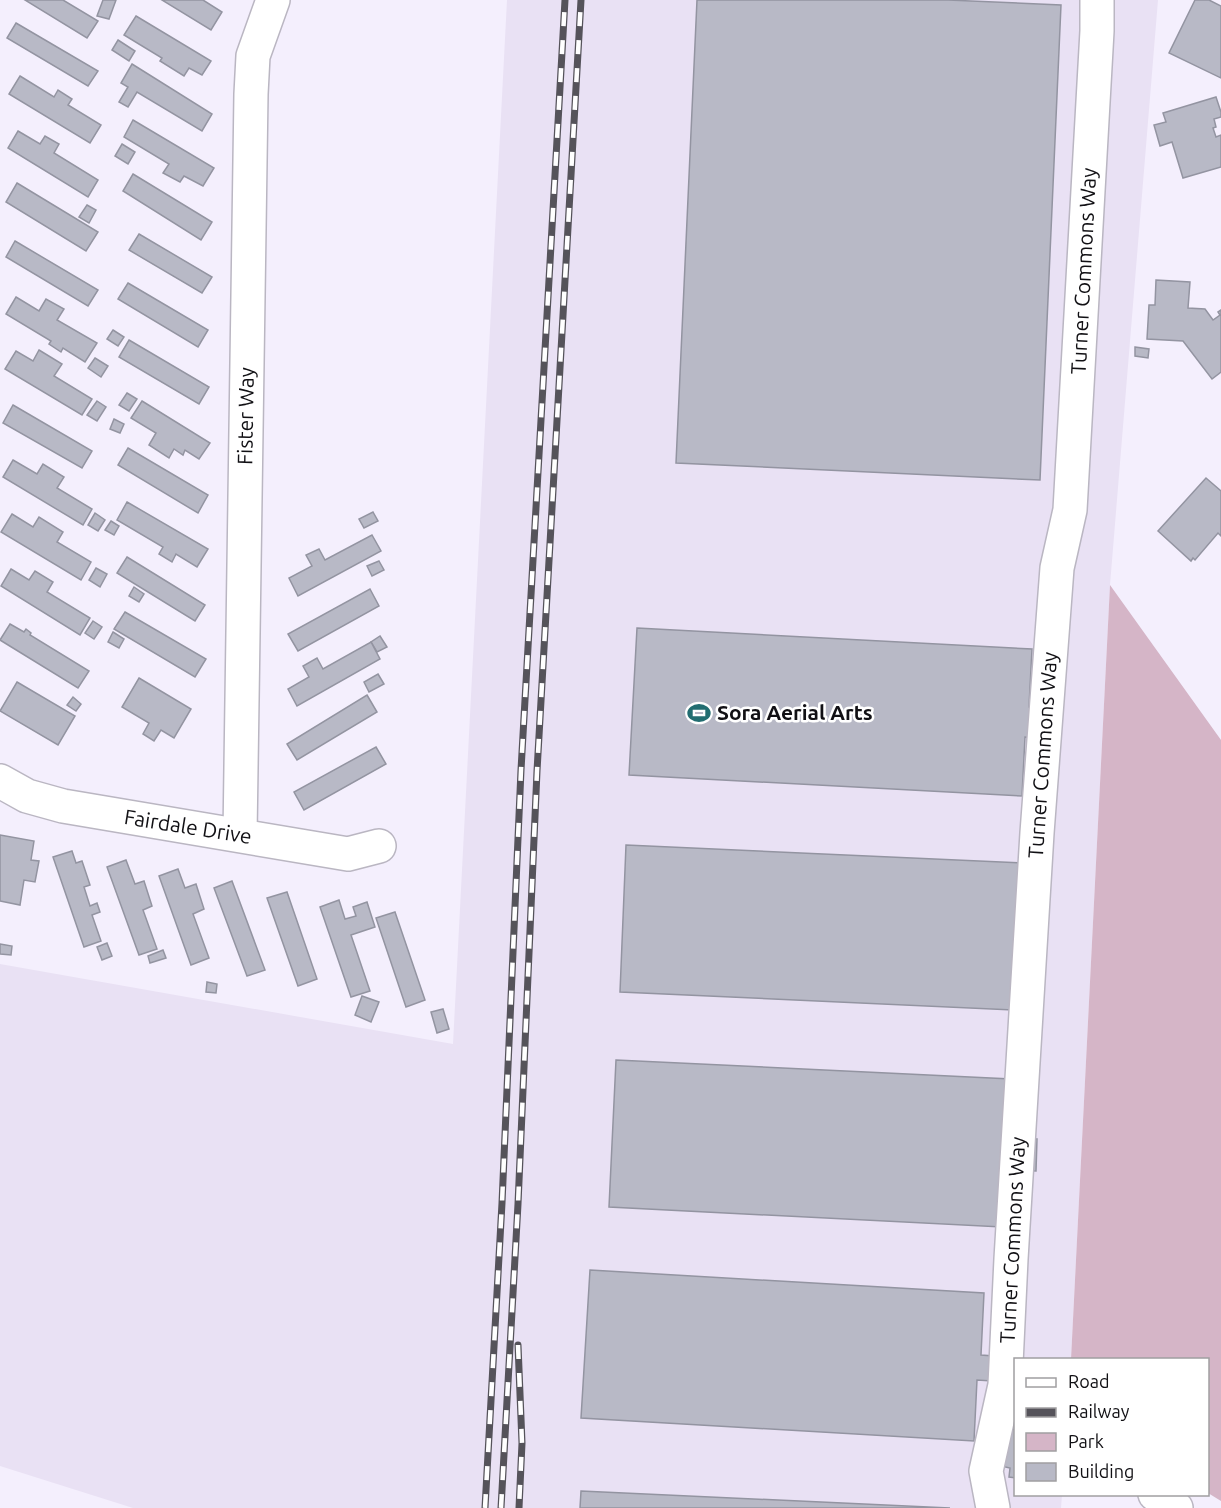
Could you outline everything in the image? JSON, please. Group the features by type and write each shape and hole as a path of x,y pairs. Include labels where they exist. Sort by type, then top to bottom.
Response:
{"street":[{"name":"Fister Way","path":"240,835 251,94 253,56 273,0"},
{"name":"Turner Commons Way","path":"993,1508 986,1471 1005,1385 1040,799 1057,568 1070,510 1097,43 1097,0"},
{"name":"Fairdale Drive","path":"0,781 27,796 63,806 348,854 379,846"},
{"path":"1158,1496 1176,1508"}],"shaded area":[{"path":"507,0 1158,0 1110,585 1071,1358 1014,1358 1014,1496 1062,1496 1061,1508 133,1508 0,1466 0,964 453,1044"}],"green space":[{"path":"1110,585 1221,740 1221,1501 1209,1494 1209,1358 1071,1358"}],"building":[{"path":"25,0 63,0 98,21 87,38"},
{"path":"103,0 116,0 109,19 97,16"},
{"path":"162,0 203,0 222,12 211,30"},
{"path":"697,0 948,0 1061,5 1040,480 676,463"},
{"path":"1195,0 1209,0 1221,6 1221,78 1169,53"},
{"path":"136,16 211,61 202,75 189,68 184,76 160,61 162,58 124,35"},
{"path":"16,23 98,71 88,86 7,38"},
{"path":"118,40 135,51 129,61 112,50"},
{"path":"132,64 212,114 202,131 137,92 128,107 119,102 128,87 121,83"},
{"path":"20,76 54,97 58,90 72,99 68,105 101,125 90,143 9,94"},
{"path":"1216,97 1221,117 1214,119 1216,127 1213,128 1216,137 1221,135 1221,167 1183,178 1172,142 1160,146 1154,125 1166,122 1163,113"},
{"path":"133,120 214,168 203,186 184,176 180,182 163,173 169,164 124,137"},
{"path":"18,131 40,144 45,136 59,144 54,153 98,180 88,197 8,148"},
{"path":"122,144 135,152 128,164 115,156"},
{"path":"133,174 212,222 201,240 123,191"},
{"path":"17,183 98,232 86,251 6,202"},
{"path":"87,205 96,210 89,223 79,217"},
{"path":"139,234 212,277 202,293 129,250"},
{"path":"15,241 98,290 88,306 6,257"},
{"path":"1156,280 1190,282 1188,308 1205,309 1213,320 1220,315 1218,312 1221,310 1221,372 1212,379 1183,341 1147,339 1149,305 1155,305"},
{"path":"128,283 208,330 198,347 118,299"},
{"path":"16,297 39,311 46,299 64,309 57,320 97,343 85,362 63,348 61,352 49,344 51,341 6,314"},
{"path":"113,330 124,337 118,346 107,339"},
{"path":"129,340 209,387 199,404 119,357"},
{"path":"1135,347 1149,349 1148,358 1135,356"},
{"path":"39,350 62,364 54,376 92,399 82,415 5,369 16,351 33,361"},
{"path":"95,358 108,366 101,377 88,368"},
{"path":"127,393 137,399 129,411 119,405"},
{"path":"97,401 106,407 97,421 87,415"},
{"path":"142,401 210,443 199,459 185,450 183,455 174,449 169,458 149,445 156,433 131,418"},
{"path":"13,405 92,451 82,468 3,423"},
{"path":"114,419 124,424 120,433 110,429"},
{"path":"128,448 208,495 198,513 118,465"},
{"path":"13,460 37,474 43,464 64,477 57,488 92,509 83,525 3,477"},
{"path":"1206,478 1221,491 1221,536 1218,533 1195,560 1193,558 1191,561 1158,531"},
{"path":"127,502 208,549 197,567 176,554 172,562 159,554 163,547 117,520"},
{"path":"373,512 378,521 364,528 359,519"},
{"path":"95,513 105,520 98,531 88,525"},
{"path":"12,514 33,527 39,517 63,532 57,542 91,562 81,580 1,532"},
{"path":"111,521 119,526 114,535 105,530"},
{"path":"372,535 381,551 298,596 289,578 312,566 306,555 319,549 325,560"},
{"path":"127,557 205,605 195,621 117,573"},
{"path":"379,561 384,570 372,576 367,566"},
{"path":"96,568 107,574 100,587 89,580"},
{"path":"11,569 29,580 35,571 53,582 47,592 90,618 80,635 1,586"},
{"path":"134,587 144,594 139,602 129,596"},
{"path":"370,589 379,606 298,651 288,634"},
{"path":"125,612 206,659 195,677 114,629"},
{"path":"93,621 102,627 94,639 85,633"},
{"path":"10,624 24,632 26,629 31,633 30,635 89,671 78,688 0,640"},
{"path":"637,628 1032,649 1029,707 1059,708 1057,739 1025,737 1022,796 629,775"},
{"path":"113,632 124,639 119,648 108,642"},
{"path":"380,636 387,647 377,652 371,642"},
{"path":"371,642 380,659 297,706 288,689 309,677 303,666 317,658 323,669"},
{"path":"378,674 384,684 369,692 364,682"},
{"path":"139,678 191,709 174,738 161,730 154,741 143,734 149,723 122,707"},
{"path":"17,682 75,716 58,745 0,711"},
{"path":"367,695 377,712 297,760 287,744"},
{"path":"73,697 81,704 76,711 67,705"},
{"path":"376,747 386,764 304,810 294,792"},
{"path":"0,835 34,841 31,860 39,861 35,882 24,880 20,905 0,901"},
{"path":"626,845 1022,863 1019,923 1048,924 1046,954 1016,953 1013,1010 620,992"},
{"path":"72,851 76,863 82,861 90,885 84,887 90,906 97,903 100,912 92,915 101,941 84,947 53,857"},
{"path":"126,860 135,884 144,881 152,906 143,910 157,949 139,955 107,867"},
{"path":"178,869 185,888 196,884 204,909 193,914 209,958 191,965 159,876"},
{"path":"232,881 265,970 247,976 214,888"},
{"path":"287,892 317,979 298,986 267,898"},
{"path":"339,900 345,919 356,916 353,907 367,902 375,927 351,935 370,991 351,997 320,907"},
{"path":"395,912 425,1000 406,1007 376,918"},
{"path":"107,943 112,956 102,960 97,947"},
{"path":"0,944 12,946 11,955 0,954"},
{"path":"163,950 166,958 150,963 148,956"},
{"path":"207,982 217,984 216,993 206,992"},
{"path":"362,996 379,1002 371,1022 355,1015"},
{"path":"443,1009 449,1029 437,1033 431,1012"},
{"path":"616,1060 1011,1079 1008,1138 1037,1139 1036,1171 1005,1170 1002,1227 609,1207"},
{"path":"590,1270 984,1293 981,1355 994,1356 992,1381 977,1380 974,1441 581,1418"},
{"path":"1008,1428 1014,1430 1014,1478 1009,1477 1010,1468 1001,1466"},
{"path":"581,1491 950,1508 580,1508"}],"railway":[{"path":"485,1508 502,1203 521,770 565,0"},
{"path":"501,1508 518,1204 537,771 581,0"},
{"path":"518,1345 522,1443 519,1508"}],"place":[{"name":"Sora Aerial Arts","path":"699,713"}]}
